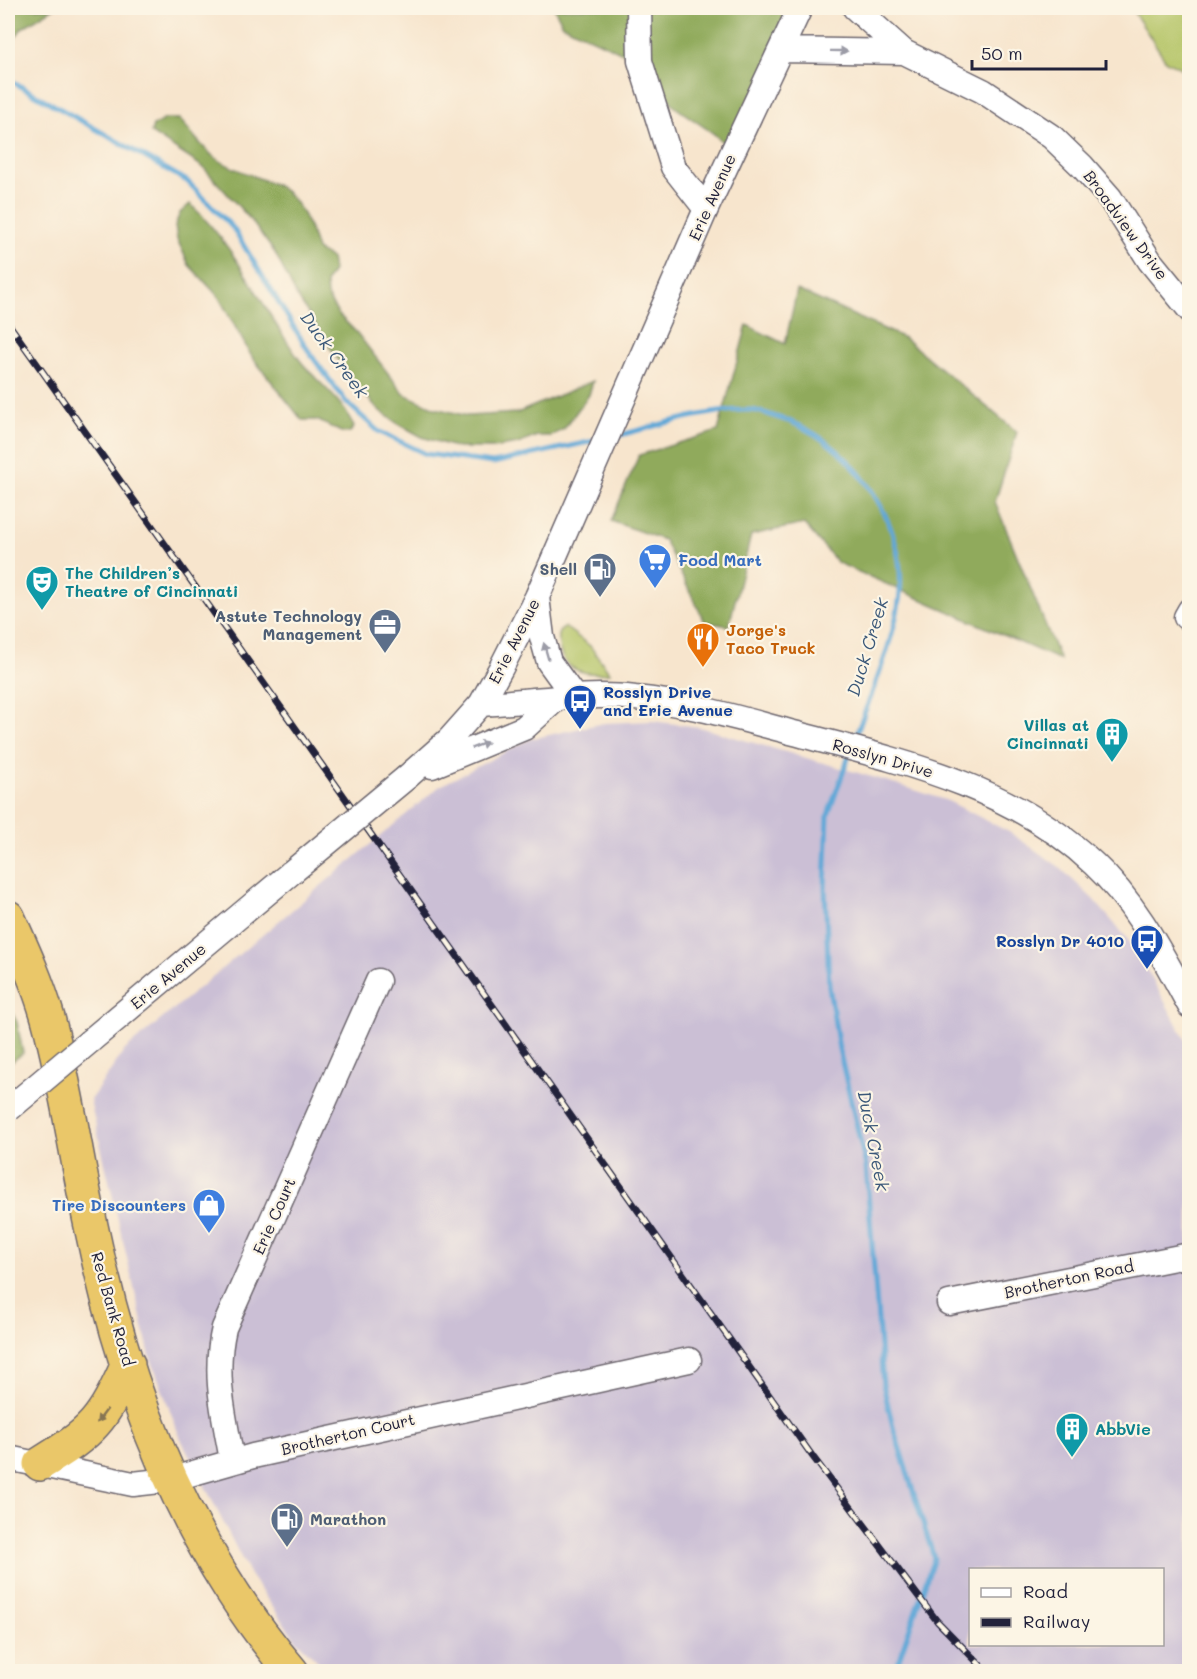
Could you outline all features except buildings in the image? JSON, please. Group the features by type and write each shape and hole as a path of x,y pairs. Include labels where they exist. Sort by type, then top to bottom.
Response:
{"highway":[{"name":"Red Bank Road","path":"8,917 27,959 48,1018 93,1237 128,1364 169,1480 237,1599 292,1671"},
{"path":"40,1464 79,1440 99,1421 110,1404 128,1364"}],"street":[{"path":"639,8 639,61 673,167 706,209"},
{"name":"Erie Avenue","path":"8,1109 407,777 449,740 481,704 537,597 706,209 800,8"},
{"name":"Broadview Drive","path":"855,8 904,52 983,91 1019,112 1052,137 1110,198 1150,261 1190,310"},
{"name":"Broadview Drive","path":"781,50 904,52"},
{"path":"407,777 524,728 565,699 549,662 542,637 537,597"},
{"name":"Rosslyn Drive","path":"481,704 635,698 722,712 963,782 996,796 1028,813 1063,837 1094,864 1123,895 1148,929 1190,1006"},
{"name":"Erie Court","path":"232,1460 219,1391 218,1355 224,1328 378,981"},
{"name":"Brotherton Road","path":"949,1303 1190,1254"},
{"name":"Brotherton Court","path":"8,1458 133,1484 169,1480 232,1460 689,1360"}],"shaded area":[{"path":"652,721 699,727 948,801 1009,832 1058,866 1093,899 1126,937 1189,1046 1189,1671 328,1671 296,1640 250,1575 179,1435 150,1356 90,1100 125,1050 440,786 530,739 604,723"}],"green space":[{"path":"8,8 54,8 22,28 8,48"},
{"path":"554,8 800,8 733,152 714,134 675,107 640,61 563,25"},
{"path":"1131,8 1189,8 1189,72 1166,61"},
{"path":"165,119 179,119 217,159 237,170 272,183 296,202 307,221 317,250 331,258 333,271 326,282 327,296 338,314 357,333 404,394 435,408 468,416 517,413 593,381 589,395 564,429 551,436 537,436 518,444 493,448 458,448 422,437 397,423 380,411 351,380 296,295 275,253 250,219 203,167 151,133 153,126"},
{"path":"190,204 222,239 299,359 343,408 354,427 350,432 343,433 317,420 302,420 252,357 218,296 189,265 177,239 175,225 180,213"},
{"path":"797,290 904,338 1017,432 995,502 1060,660 838,563 804,524 751,535 729,626 705,622 664,540 611,521 639,455 718,431 747,325 785,344"},
{"path":"565,627 590,646 610,673 579,671 565,662 559,644 559,632"},
{"path":"8,1006 17,1022 23,1053 8,1065"}],"waterway":[{"name":"Duck Creek","path":"8,79 187,181 233,228 311,355 346,402 378,431 426,454 493,463 598,440"},
{"name":"Duck Creek","path":"616,436 699,415 733,410 756,411 802,427 826,442 867,484 883,510 894,537 900,565 900,593 888,648 854,741"},
{"name":"Duck Creek","path":"850,753 828,815 825,887 829,986 839,1049 866,1166 883,1384 893,1427 934,1558 899,1659 897,1672"}],"railway":[{"path":"8,323 813,1457 937,1621 987,1672"}],"place":[{"name":"Food Mart","path":"655,589"},
{"name":"Shell","path":"600,598"},
{"name":"The Children’s Theatre of Cincinnati","path":"42,611"},
{"name":"Astute Technology Management","path":"385,654"},
{"name":"Jorge's Taco Truck","path":"703,668"},
{"name":"Rosslyn Drive and Erie Avenue","path":"580,730"},
{"name":"Villas at Cincinnati","path":"1112,763"},
{"name":"Rosslyn Dr 4010","path":"1147,970"},
{"name":"Tire Discounters","path":"209,1234"},
{"name":"AbbVie","path":"1072,1458"},
{"name":"Marathon","path":"287,1548"}]}
